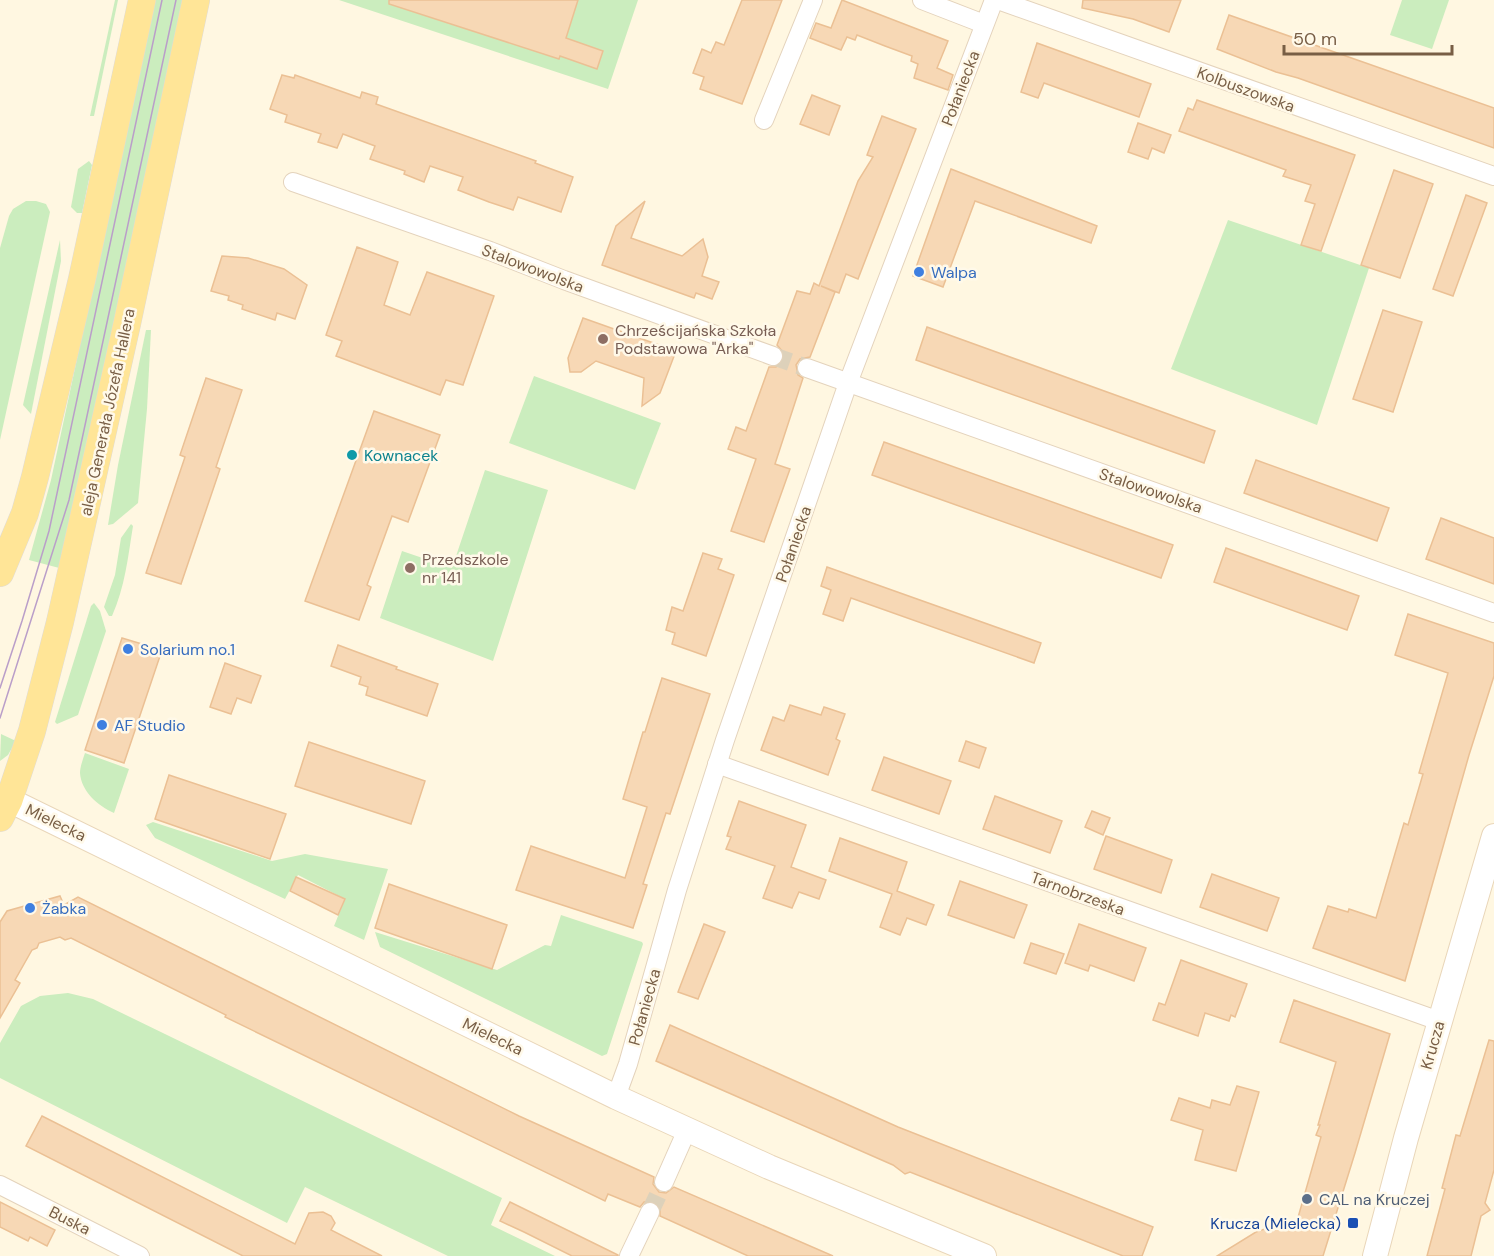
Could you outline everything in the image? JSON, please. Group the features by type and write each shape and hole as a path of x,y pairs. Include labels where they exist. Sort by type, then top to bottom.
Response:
{"main road":[{"path":"0,573 25,513 35,477 80,287 142,0"},
{"name":"aleja Generała Józefa Hallera","path":"3,805 32,731 79,540 196,0"}],"street":[{"path":"764,120 813,0"},
{"path":"922,0 984,24"},
{"name":"Połaniecka","path":"616,1097 628,1064 677,890 717,764 848,383 984,24 996,0"},
{"name":"Kolbuszowska","path":"996,0 1494,176"},
{"name":"Stalowowolska","path":"293,182 490,251 773,356"},
{"name":"Stalowowolska","path":"807,368 1494,613"},
{"name":"Tarnobrzeska","path":"717,764 1439,1021"},
{"name":"Mielecka","path":"3,805 687,1130 769,1167 984,1256"},
{"name":"Krucza","path":"1375,1256 1398,1165 1494,836"},
{"path":"664,1182 687,1130"},
{"name":"Buska","path":"0,1185 140,1256"},
{"path":"629,1256 650,1212"}],"green space":[{"path":"115,0 118,0 94,116 90,116"},
{"path":"154,0 184,0 63,569 29,560 51,480"},
{"path":"339,0 638,0 608,89"},
{"path":"1402,0 1449,0 1432,49 1390,35"},
{"path":"89,161 92,165 82,213 77,213 71,207 78,169"},
{"path":"26,201 46,204 50,212 0,440 0,248 9,216 13,209"},
{"path":"1228,220 1369,268 1317,425 1171,369"},
{"path":"60,240 61,261 31,414 23,405"},
{"path":"146,330 151,330 147,409 138,503 113,524 108,525 118,465"},
{"path":"534,376 661,423 635,490 509,443"},
{"path":"485,470 548,490 493,661 380,618 402,551 452,568"},
{"path":"131,524 133,526 123,583 112,616 109,616 104,607 115,575 121,538"},
{"path":"94,603 100,611 106,631 78,715 57,724 55,722 91,606"},
{"path":"1,734 16,741 8,755 0,761"},
{"path":"85,753 129,769 114,813 96,802 83,786 80,773"},
{"path":"153,822 272,861 305,854 388,869 364,940 334,926 345,899 298,875 285,899 155,838 146,825"},
{"path":"561,915 643,944 607,1054 602,1056 380,947 375,932 497,970 545,945 551,946"},
{"path":"68,993 93,999 502,1198 491,1225 555,1256 448,1256 305,1187 287,1223 0,1078 0,1043 21,1006 40,996"}],"building":[{"path":"389,0 578,0 566,38 603,51 597,69 389,4"},
{"path":"742,0 782,0 742,104 700,89 704,77 693,73 702,49 711,53 716,42 724,45"},
{"path":"842,0 948,41 937,68 953,75 948,90 914,78 918,64 911,61 912,56 857,35 855,40 847,37 841,50 810,38 816,23 831,28"},
{"path":"1083,0 1181,0 1169,32 1133,19 1082,8"},
{"path":"1229,15 1494,108 1494,148 1276,72 1217,49"},
{"path":"1037,43 1151,84 1139,117 1044,83 1038,98 1021,92"},
{"path":"282,75 294,78 295,75 360,98 362,92 378,97 376,104 536,161 535,163 573,177 561,212 518,197 513,210 489,202 458,190 463,177 430,166 424,182 404,174 405,171 370,159 375,146 343,134 337,148 318,142 321,134 285,122 287,115 270,109"},
{"path":"812,95 840,106 829,135 800,124"},
{"path":"1197,100 1355,155 1321,251 1301,245 1315,204 1305,201 1311,185 1283,176 1286,170 1179,131 1188,108 1193,110"},
{"path":"882,116 916,129 858,279 846,274 839,293 821,286 835,292 810,357 800,359 796,365 798,375 803,378 775,464 790,469 764,542 731,531 756,459 728,449 736,427 746,431 769,367 776,367 783,360 784,353 777,345 797,291 810,294 814,283 819,286 858,181 873,157 867,155"},
{"path":"1138,123 1171,135 1164,153 1152,148 1148,159 1128,152"},
{"path":"951,169 1097,226 1091,243 975,201 943,287 913,276"},
{"path":"1394,170 1433,184 1400,278 1361,265"},
{"path":"1466,195 1487,203 1453,296 1433,289"},
{"path":"645,201 631,238 682,256 703,239 708,257 702,276 719,282 712,299 696,293 694,298 602,265 616,226"},
{"path":"357,247 398,262 384,305 410,315 427,272 494,296 463,385 446,380 440,395 336,356 342,341 326,335"},
{"path":"222,256 248,258 284,269 307,285 295,319 277,313 275,320 242,309 243,305 228,300 229,296 211,291"},
{"path":"1383,310 1422,322 1393,412 1353,399"},
{"path":"583,318 676,351 660,393 642,406 644,378 596,361 581,372 570,372 568,358"},
{"path":"927,327 1215,431 1204,463 916,360"},
{"path":"206,378 242,390 216,467 220,469 181,584 146,573 185,457 180,455"},
{"path":"374,411 440,435 408,522 392,516 367,585 371,587 359,620 305,601"},
{"path":"884,442 1173,545 1161,578 872,475"},
{"path":"1256,460 1389,508 1377,541 1244,493"},
{"path":"1441,518 1494,538 1494,584 1426,559"},
{"path":"1226,548 1359,596 1347,630 1214,582"},
{"path":"703,553 722,559 718,569 734,575 706,656 672,644 675,633 666,630 672,607 683,611"},
{"path":"827,567 1041,643 1034,663 851,598 843,621 823,614 831,590 821,586"},
{"path":"1408,614 1494,643 1494,676 1469,755 1405,981 1313,948 1328,906 1348,912 1349,909 1376,918 1404,823 1408,825 1423,774 1419,773 1448,673 1395,655"},
{"path":"122,638 162,650 124,763 85,750"},
{"path":"338,645 438,684 427,716 366,695 368,687 359,684 361,677 331,666"},
{"path":"225,663 261,676 251,703 237,698 231,714 210,707"},
{"path":"662,678 710,694 670,814 666,813 643,884 647,885 633,928 516,890 531,846 625,878 647,807 623,799"},
{"path":"790,705 821,715 824,707 845,714 836,739 840,741 828,775 761,750 773,717 784,721"},
{"path":"966,741 986,748 979,768 959,761"},
{"path":"309,742 425,781 411,824 295,786"},
{"path":"884,757 951,781 939,814 872,790"},
{"path":"169,775 286,814 270,859 155,819"},
{"path":"995,796 1062,821 1050,853 983,829"},
{"path":"739,801 806,825 791,867 826,880 819,899 799,892 792,908 763,898 775,866 726,849 731,837 727,836"},
{"path":"1092,811 1110,818 1103,835 1085,827"},
{"path":"1106,836 1172,860 1161,893 1094,869"},
{"path":"840,838 907,862 897,891 934,905 926,925 907,918 900,935 880,927 892,894 829,871"},
{"path":"1212,874 1279,898 1267,931 1200,907"},
{"path":"296,877 345,899 338,915 290,891"},
{"path":"960,881 1027,905 1014,938 948,915"},
{"path":"389,884 507,925 492,969 375,928"},
{"path":"60,896 64,905 78,897 519,1116 654,1177 653,1184 659,1192 666,1193 674,1187 833,1256 748,1256 660,1216 660,1206 654,1202 644,1202 640,1207 608,1194 605,1201 225,1017 226,1015 71,938 65,940 60,937 39,943 37,948 32,950 15,980 20,983 0,1018 0,922 7,911"},
{"path":"704,924 725,932 698,999 678,992"},
{"path":"1079,924 1146,948 1134,981 1090,965 1088,971 1065,963"},
{"path":"1031,943 1064,954 1056,974 1024,963"},
{"path":"1181,960 1247,984 1235,1017 1231,1015 1229,1021 1205,1013 1198,1036 1153,1020 1159,1003 1165,1005"},
{"path":"1294,1000 1390,1034 1355,1153 1323,1256 1217,1256 1256,1232 1282,1223 1297,1221 1321,1137 1316,1135 1320,1125 1318,1125 1336,1062 1280,1042"},
{"path":"670,1025 898,1127 1153,1227 1142,1256 1123,1256 910,1172 905,1174 893,1165 656,1061"},
{"path":"1489,1040 1494,1041 1494,1170 1485,1203 1490,1210 1481,1216 1471,1256 1427,1256 1445,1189 1442,1188 1456,1135 1460,1136"},
{"path":"1237,1086 1259,1092 1236,1171 1195,1160 1203,1130 1171,1120 1179,1098 1210,1108 1212,1100 1230,1105"},
{"path":"42,1116 295,1244 309,1213 323,1212 331,1216 335,1223 331,1230 382,1256 243,1256 26,1146"},
{"path":"0,1202 55,1230 47,1246 30,1237 28,1241 0,1227"},
{"path":"510,1202 618,1256 572,1256 500,1221"}],"tunnel":[{"path":"773,356 807,368"},
{"path":"650,1212 664,1182"}],"tram line":[{"path":"0,688 49,531 162,0"},
{"path":"0,718 69,500 176,0"}],"place":[{"name":"Walpa","path":"919,272"},
{"name":"Chrześcijańska Szkoła Podstawowa \"Arka\"","path":"603,339"},
{"name":"Kownacek","path":"352,455"},
{"name":"Przedszkole nr 141","path":"410,568"},
{"name":"Solarium no.1","path":"128,649"},
{"name":"AF Studio","path":"102,725"},
{"name":"Żabka","path":"30,908"},
{"name":"CAL na Kruczej","path":"1307,1199"},
{"name":"Krucza (Mielecka)","path":"1353,1223"}]}
